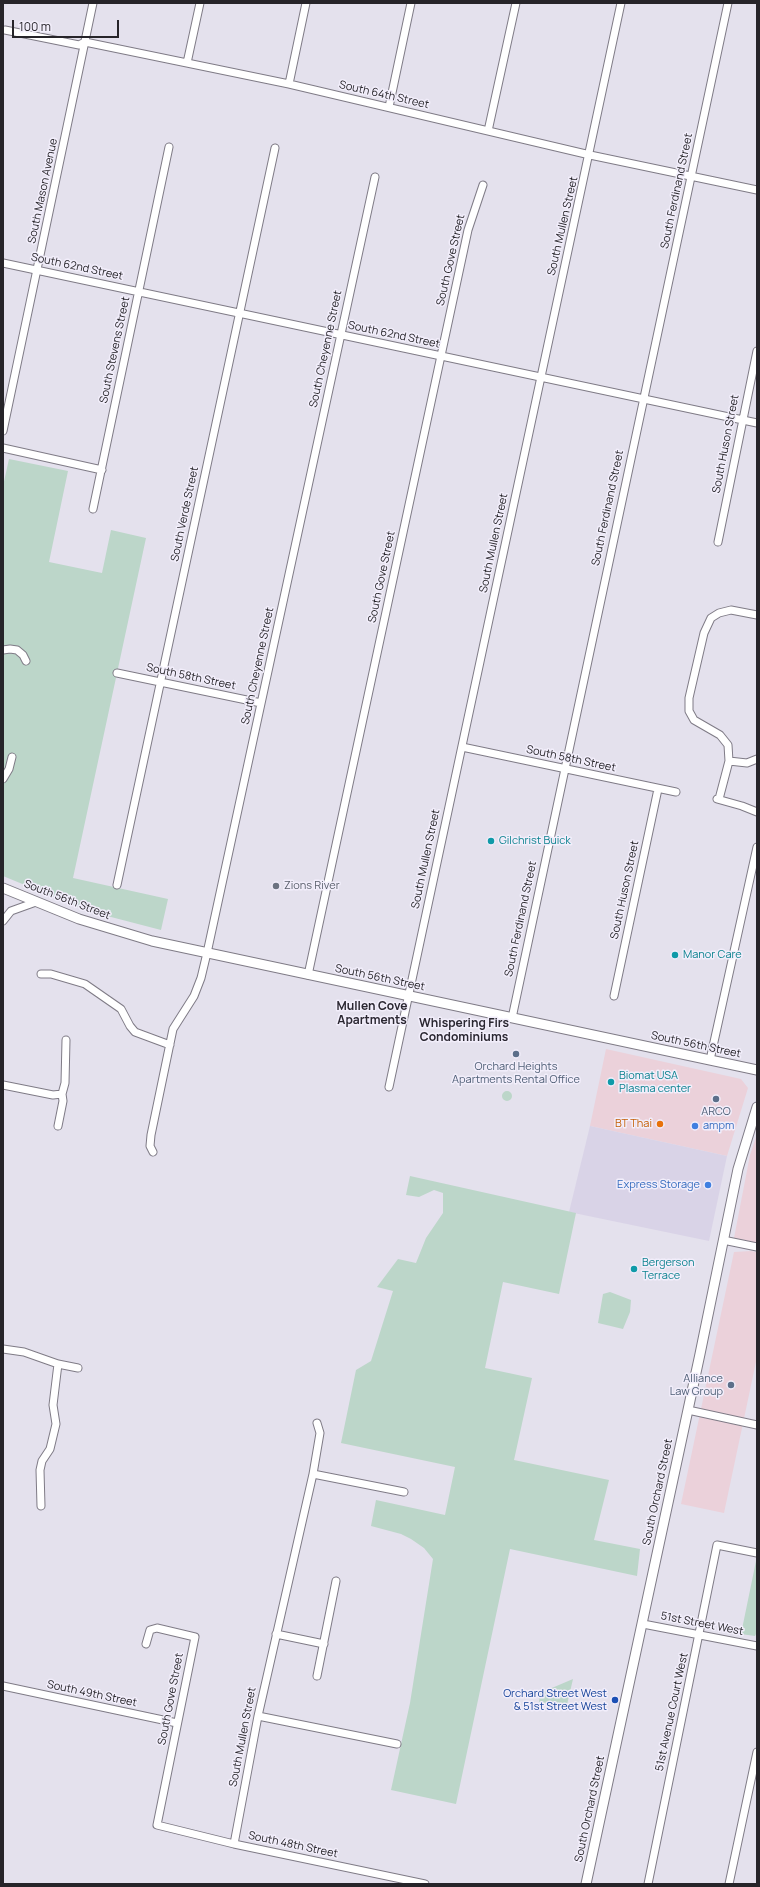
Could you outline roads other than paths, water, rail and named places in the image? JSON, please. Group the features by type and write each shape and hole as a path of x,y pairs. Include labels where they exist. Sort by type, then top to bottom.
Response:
{"main road":[{"name":"South 56th Street","path":"3,888 36,902 116,931 207,953 757,1070"},
{"name":"South Orchard Street","path":"586,1884 643,1624 740,1158 757,1107"}],"street":[{"name":"South Mason Avenue","path":"3,431 93,3"},
{"path":"188,63 200,3"},
{"path":"289,84 306,3"},
{"path":"388,107 411,3"},
{"path":"488,131 516,3"},
{"name":"South Mullen Street","path":"389,1087 540,378 590,155 621,3"},
{"name":"South Ferdinand Street","path":"512,1018 642,400 692,176 728,3"},
{"name":"South 64th Street","path":"5,30 79,45 85,42 289,84 590,155 757,190"},
{"name":"South Stevens Street","path":"93,509 169,148"},
{"name":"South Verde Street","path":"117,885 275,148"},
{"name":"South Cheyenne Street","path":"153,1152 150,1146 151,1135 170,1045 176,1024 194,996 201,978 207,953 375,177"},
{"name":"South Gove Street","path":"308,975 468,230 483,185"},
{"name":"South 62nd Street","path":"3,263 642,400 757,423"},
{"name":"South Huson Street","path":"718,542 757,351"},
{"path":"3,448 102,470"},
{"path":"757,615 731,610 719,613 711,618 704,632 688,706 690,715 696,722 725,739 729,748 729,760 718,799 757,812"},
{"path":"3,650 17,650 23,655 26,661"},
{"name":"South 58th Street","path":"117,673 261,703"},
{"name":"South 58th Street","path":"462,747 676,792"},
{"path":"3,779 9,769 12,757"},
{"path":"729,760 746,763 757,759"},
{"name":"South Huson Street","path":"614,996 658,789"},
{"path":"710,1060 757,847"},
{"path":"3,921 11,911 36,902"},
{"path":"41,974 51,974 85,984 121,1009 135,1032 170,1045"},
{"path":"58,1126 64,1101 62,1094 65,1083 66,1040"},
{"path":"3,1085 53,1095 62,1094"},
{"path":"724,1240 757,1247"},
{"path":"3,1349 24,1352 58,1364 78,1368"},
{"path":"41,1506 40,1470 42,1462 50,1449 56,1424 53,1405 58,1364"},
{"path":"688,1410 757,1425"},
{"name":"South Mullen Street","path":"234,1844 258,1716 312,1474 320,1433 317,1423"},
{"path":"312,1474 404,1492"},
{"name":"51st Avenue Court West","path":"648,1884 717,1545 757,1553"},
{"path":"317,1676 336,1581"},
{"name":"51st Street West","path":"643,1624 757,1646"},
{"name":"South Gove Street","path":"146,1644 150,1630 157,1628 195,1637 157,1825"},
{"path":"276,1634 324,1644"},
{"name":"South 49th Street","path":"3,1686 177,1723"},
{"path":"258,1716 397,1744"},
{"path":"729,1884 757,1752"},
{"name":"South 48th Street","path":"157,1825 234,1844 425,1884"}],"place":[{"name":"Gilchrist Buick","path":"491,841"},
{"name":"Zions River","path":"276,886"},
{"name":"Manor Care","path":"675,955"},
{"name":"Orchard Heights Apartments Rental Office","path":"516,1054"},
{"name":"Biomat USA Plasma center","path":"611,1082"},
{"name":"ARCO","path":"716,1099"},
{"name":"BT Thai","path":"660,1124"},
{"name":"ampm","path":"695,1126"},
{"name":"Express Storage","path":"708,1185"},
{"name":"Bergerson Terrace","path":"634,1269"},
{"name":"Alliance Law Group","path":"731,1385"},
{"name":"Orchard Street West & 51st Street West","path":"615,1700"}],"district":[{"name":"Mullen Cove Apartments","path":"372,1014"},
{"name":"Whispering Firs Condominiums","path":"464,1031"}]}
